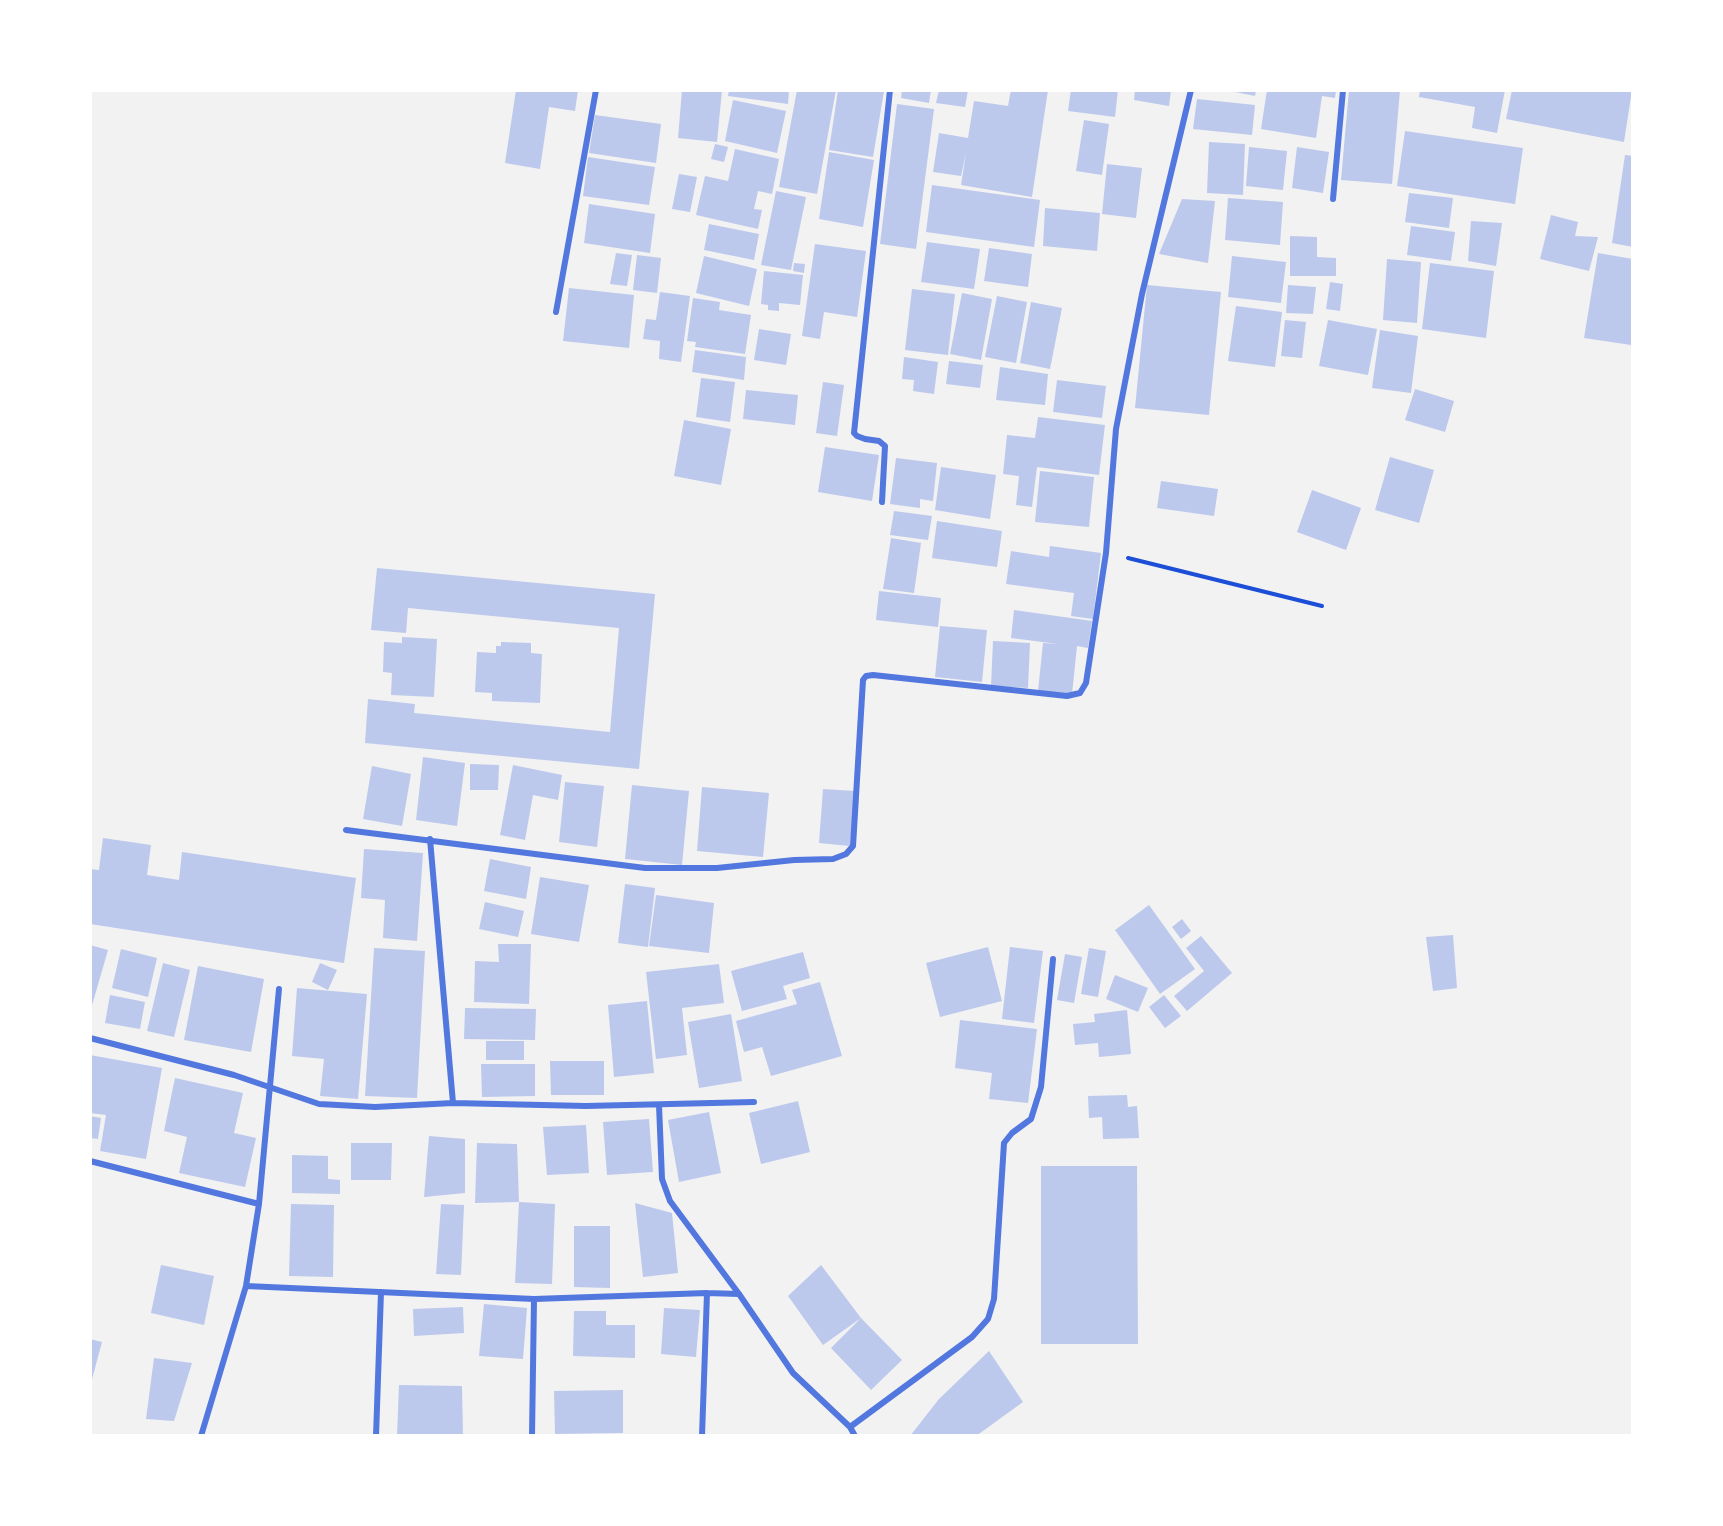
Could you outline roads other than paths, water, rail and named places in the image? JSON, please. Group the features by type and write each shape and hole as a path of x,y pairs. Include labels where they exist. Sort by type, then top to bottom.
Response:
{"street":[{"path":"556,312 596,90"},
{"path":"882,502 885,446 879,441 865,439 854,433 890,90"},
{"path":"346,830 645,868 717,868 794,860 833,859 846,854 853,846 863,680 866,676 1068,696 1080,693 1086,683 1106,553 1116,429 1142,294 1191,90"},
{"path":"1333,199 1343,90"},
{"path":"429,839 453,1103"},
{"path":"849,1427 972,1337 988,1319 994,1299 1004,1143 1012,1133 1031,1119 1041,1087 1053,959"},
{"path":"201,1436 246,1286 259,1204 279,988"},
{"path":"90,1038 234,1075 319,1104 375,1107 453,1103 586,1106 754,1102"},
{"path":"660,1105 662,1179 670,1201 793,1372 849,1427 855,1436"},
{"path":"90,1161 259,1204"},
{"path":"246,1286 534,1299 739,1294"},
{"path":"376,1436 381,1292"},
{"path":"702,1436 707,1293"},
{"path":"532,1436 534,1299"}]}
